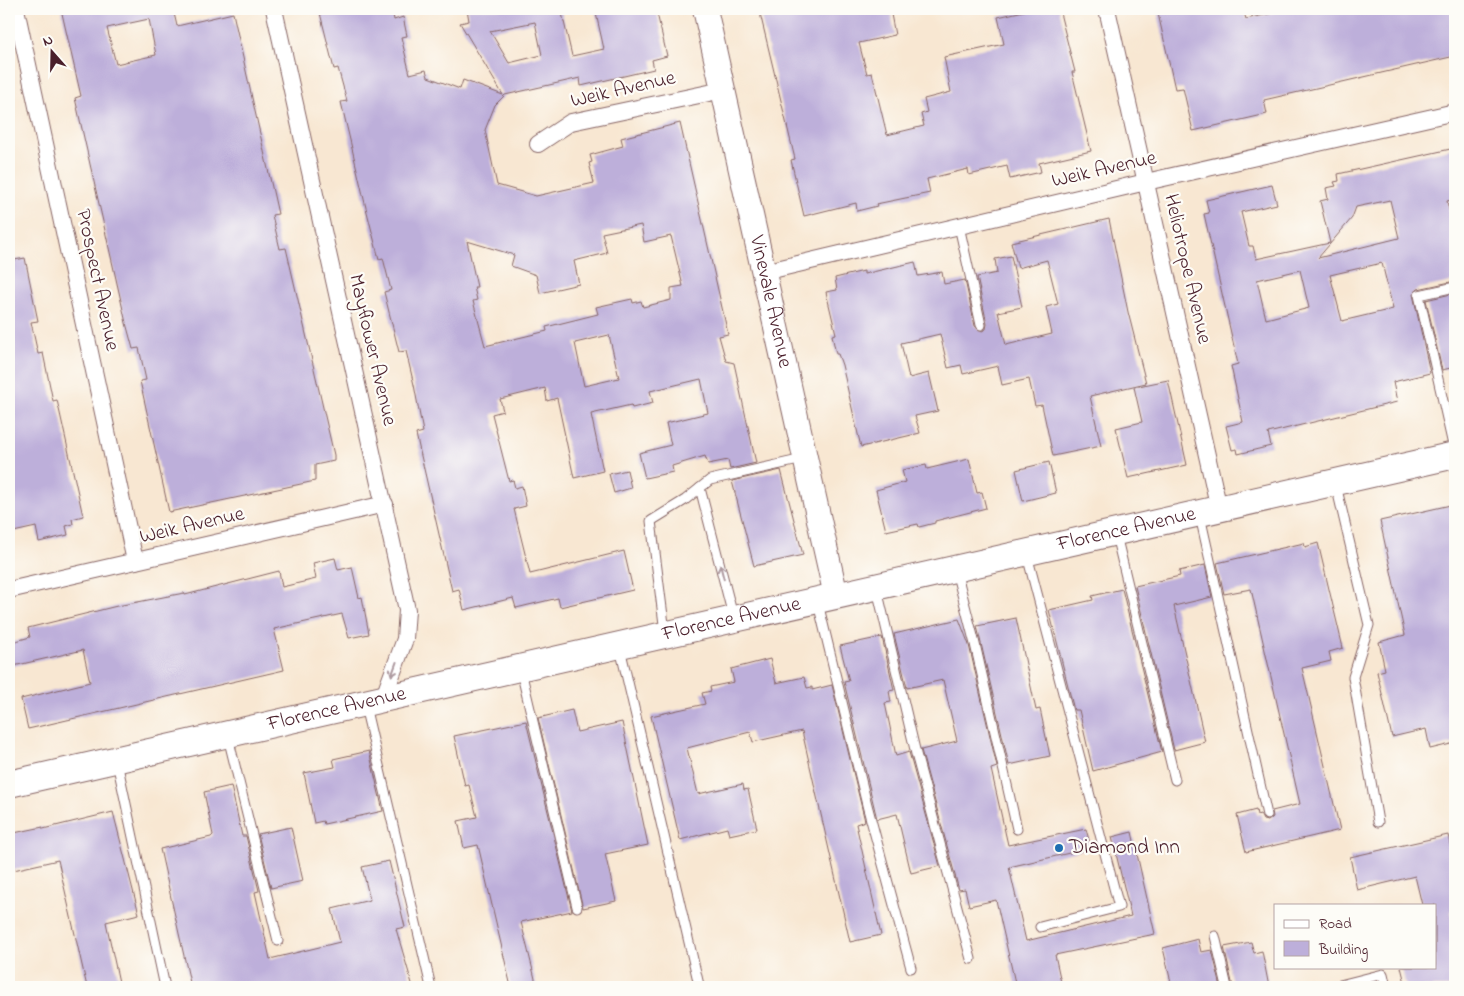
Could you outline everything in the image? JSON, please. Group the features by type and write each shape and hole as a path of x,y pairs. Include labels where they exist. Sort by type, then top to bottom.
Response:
{"main road":[{"name":"Florence Avenue","path":"9,784 1455,455"}],"street":[{"name":"Prospect Avenue","path":"16,9 135,561"},
{"name":"Mayflower Avenue","path":"274,9 407,610 405,639 374,701"},
{"name":"Vinevale Avenue","path":"705,9 806,459 827,598"},
{"name":"Heliotrope Avenue","path":"1107,9 1146,182 1209,511"},
{"name":"Weik Avenue","path":"538,144 571,122 723,90"},
{"name":"Weik Avenue","path":"764,272 1146,182 1455,112"},
{"name":"Weik Avenue","path":"9,590 385,504"}],"lane":[{"path":"959,226 981,324"},
{"path":"1455,287 1419,295 1455,455"},
{"path":"666,634 651,521 710,480 806,459"},
{"path":"1336,483 1369,625 1353,677 1378,822"},
{"path":"700,488 734,619"},
{"path":"1209,511 1267,815"},
{"path":"1115,532 1175,780"},
{"path":"1026,553 1119,907 1040,927"},
{"path":"956,569 976,644 1017,829"},
{"path":"877,586 916,754 971,959"},
{"path":"827,598 867,805 911,968"},
{"path":"619,645 699,985"},
{"path":"520,668 577,907"},
{"path":"374,701 431,987"},
{"path":"227,734 278,941"},
{"path":"117,759 165,987"},
{"path":"1215,936 1227,987"},
{"path":"1332,987 1383,974 1386,987"}],"building":[{"path":"61,9 173,9 177,26 233,13 278,214 272,215 280,249 286,248 334,455 334,461 315,465 315,481 169,512 140,381 146,380 139,348 133,349 126,323 75,98 81,96","holes":["149,19 156,55 116,64 107,28"]},
{"path":"319,9 392,9 394,20 403,17 407,36 401,37 410,74 426,70 428,77 460,89 463,80 503,95 460,23 469,21 467,9 561,9 572,56 604,49 595,9 656,9 667,56 652,60 654,69 581,86 580,78 505,95 495,105 485,130 497,185 536,196 594,183 589,163 592,162 590,155 623,146 621,138 680,123 728,334 719,336 726,361 734,363 756,463 730,469 728,460 708,464 705,456 672,466 673,472 645,478 639,453 671,445 666,423 708,413 701,379 650,391 653,403 632,408 631,405 591,414 603,471 574,478 557,398 547,401 545,388 500,399 503,411 492,414 509,481 513,480 515,488 522,486 526,506 514,509 530,574 624,551 633,590 560,607 558,598 516,608 513,598 464,610 459,589 452,591 416,434 423,432 414,385 406,351 399,352 384,292 391,290 383,258 379,259 341,102 347,101 338,68 334,69","holes":["535,22 542,55 509,63 490,31","641,225 644,242 671,236 683,286 671,288 671,300 643,307 641,301 633,303 632,299 596,307 598,314 546,327 547,331 485,346 473,301 477,300 474,287 477,287 467,241 514,255 511,266 536,275 540,293 579,284 574,261 607,253 602,233","609,335 619,378 584,386 575,343"]},
{"path":"759,9 890,9 895,35 859,43 867,74 872,73 887,135 924,126 921,114 927,112 924,99 951,92 944,57 1004,44 998,17 1032,9 1059,9 1075,72 1072,72 1091,151 1039,163 1041,172 1010,179 1007,166 969,175 968,169 927,179 930,193 876,204 877,206 857,211 856,203 804,216 791,160 795,159"},
{"path":"1157,9 1243,9 1246,19 1291,9 1455,9 1455,56 1264,100 1267,114 1193,131 1183,88 1175,89"},
{"path":"1455,148 1455,199 1447,201 1455,233 1455,281 1418,289 1413,294 1430,373 1393,382 1397,402 1268,433 1271,446 1238,454 1237,449 1232,450 1226,426 1243,422 1231,366 1238,364 1204,214 1209,213 1206,200 1272,185 1277,204 1241,212 1249,246 1253,246 1256,259 1330,243 1320,201 1328,199 1326,188 1336,186 1334,182 1339,181 1338,174","holes":["1390,200 1399,238 1318,258 1352,218 1356,207","1382,263 1393,309 1342,321 1330,275","1300,270 1309,308 1266,319 1257,280"]},
{"path":"1109,219 1128,312 1146,383 1090,396 1101,446 1053,456 1042,405 1035,406 1029,379 1002,385 998,366 963,374 961,365 948,368 940,334 901,343 909,378 929,373 938,411 915,416 920,433 861,447 842,365 838,354 836,354 832,335 836,334 826,292 837,290 835,278 864,271 864,274 915,262 918,276 942,272 944,284 965,280 975,326 982,331 986,329 987,324 977,277 997,273 995,259 1011,256 1022,307 998,312 1006,345 1052,334 1046,307 1058,304 1047,260 1018,268 1011,242"},
{"path":"25,258 38,321 31,322 38,354 43,353 53,401 57,400 83,516 72,519 73,524 66,526 68,535 39,542 36,527 9,533 9,261"},
{"path":"1455,293 1455,367 1442,370 1426,300"},
{"path":"1168,380 1187,465 1128,478 1116,428 1142,422 1134,387"},
{"path":"969,459 977,493 982,492 986,508 919,527 918,524 886,531 876,490 905,482 902,470 926,465 927,469"},
{"path":"1049,462 1056,493 1023,501 1016,470"},
{"path":"627,470 631,488 614,493 609,474"},
{"path":"781,470 803,555 754,566 732,481"},
{"path":"1455,504 1455,743 1430,749 1426,729 1392,737 1377,672 1385,670 1379,642 1405,635 1380,521"},
{"path":"1304,543 1305,547 1318,543 1343,648 1329,652 1331,661 1302,668 1340,830 1246,852 1237,815 1256,810 1257,815 1260,814 1263,820 1268,821 1273,817 1272,811 1300,804 1251,589 1224,594 1217,563"},
{"path":"335,558 338,570 352,567 359,598 362,597 369,634 349,638 342,614 274,629 284,670 28,729 21,699 90,682 83,650 9,667 9,643 30,637 28,628 117,606 184,593 185,595 279,571 282,587 316,579 313,563"},
{"path":"1205,565 1212,597 1174,606 1205,742 1174,750 1135,586 1180,576 1179,571"},
{"path":"1122,589 1162,752 1093,771 1079,710 1074,710 1049,610 1093,600 1092,596"},
{"path":"1016,618 1036,710 1040,709 1050,756 1009,765 977,626"},
{"path":"959,619 969,645 997,767 991,769 1008,845 1086,829 1091,848 1009,867 1026,941 1131,916 1112,837 1132,832 1155,934 1055,955 1062,987 1016,987 996,900 969,906 965,889 959,890 921,750 957,741 943,680 907,688 894,634"},
{"path":"882,637 894,690 889,691 891,702 885,703 896,756 909,752 940,866 911,873 897,814 877,819 844,682 849,681 840,646"},
{"path":"770,659 776,683 804,677 807,688 812,687 812,690 832,685 865,821 856,824 881,935 850,942 802,731 753,742 750,732 687,748 698,794 743,784 744,790 748,789 757,829 729,835 727,828 680,840 651,716 705,704 702,693 711,691 710,687 734,682 731,669"},
{"path":"572,710 577,732 622,722 648,845 605,854 616,901 583,908 538,718"},
{"path":"526,721 572,911 521,922 537,987 511,987 478,845 464,848 458,821 477,817 469,785 465,786 454,736"},
{"path":"369,751 383,811 324,824 323,821 314,823 304,773 335,767 333,759"},
{"path":"231,786 242,836 246,836 259,891 255,892 270,959 340,942 332,909 370,900 362,867 389,861 405,927 396,929 413,987 191,987 160,849 211,837 213,835 204,792"},
{"path":"113,812 139,914 106,922 120,987 87,987 58,860 9,871 9,834 43,827 43,829"},
{"path":"291,827 303,881 271,888 258,834"},
{"path":"1448,835 1455,867 1455,910 1451,911 1455,927 1455,987 1406,987 1401,968 1436,968 1436,904 1422,904 1415,876 1357,890 1350,857"},
{"path":"1198,939 1201,952 1212,950 1221,987 1172,987 1163,948"},
{"path":"1251,942 1254,953 1262,951 1269,987 1233,987 1224,947"}],"place":[{"name":"Diamond Inn","path":"1059,848"}]}
